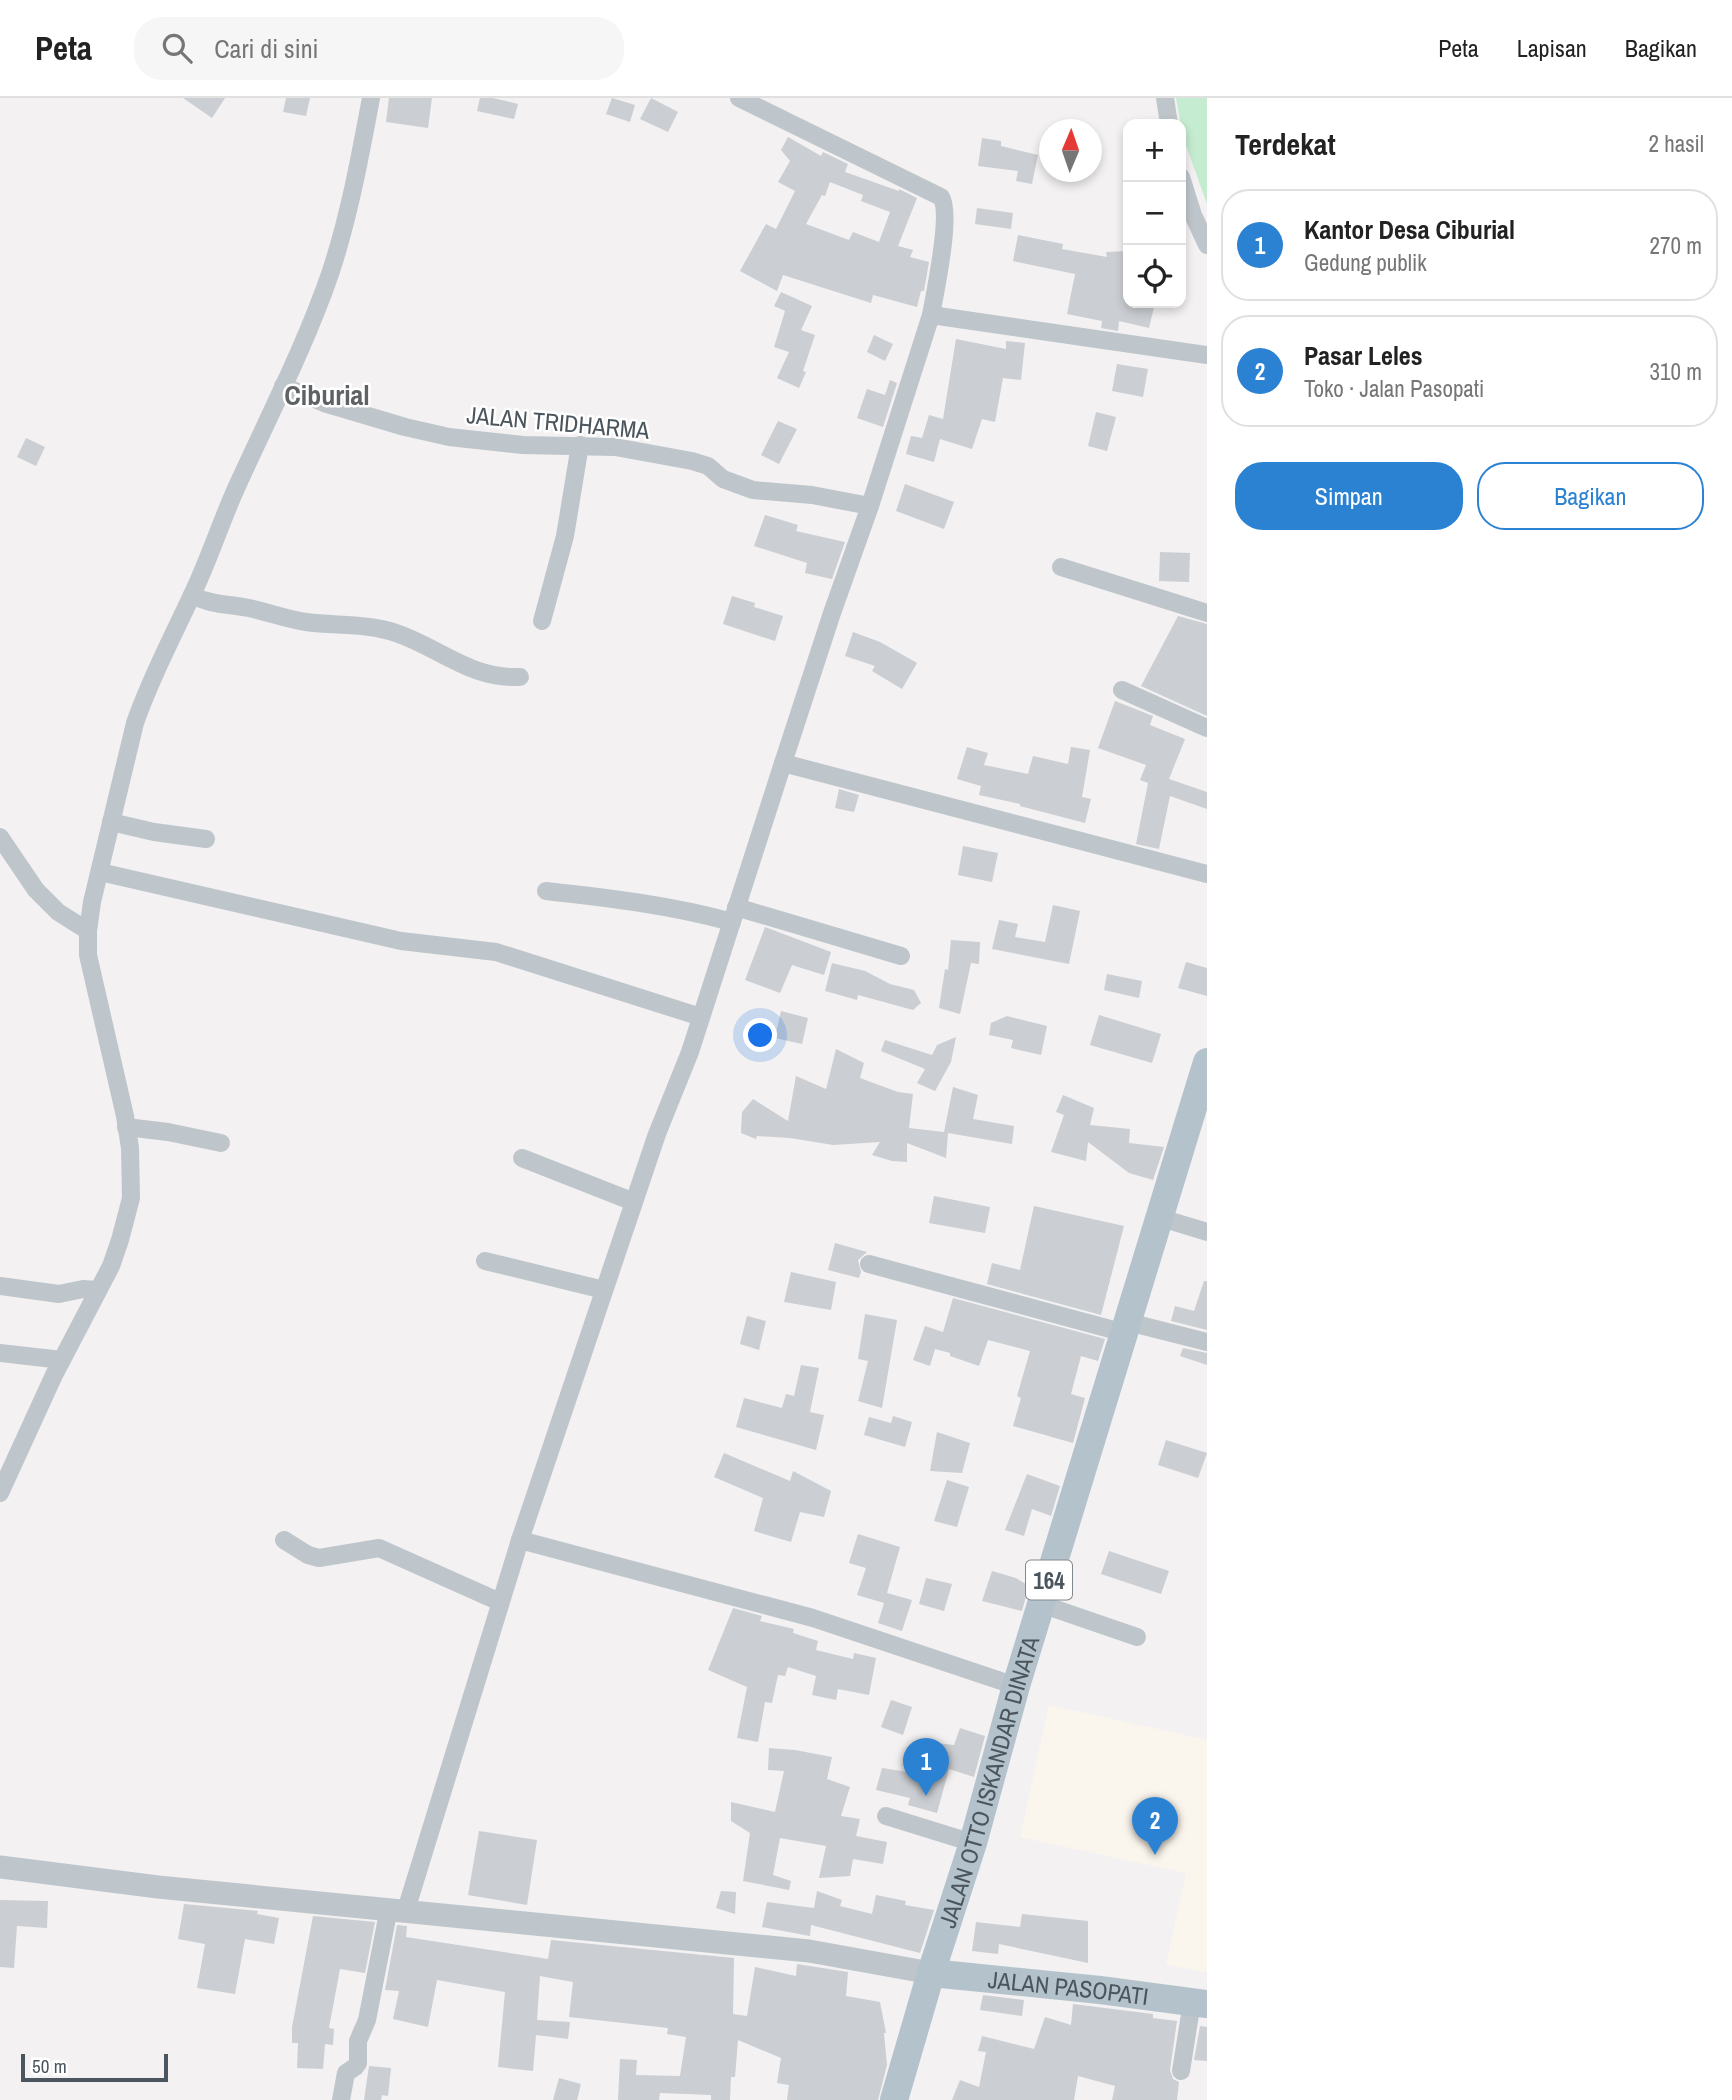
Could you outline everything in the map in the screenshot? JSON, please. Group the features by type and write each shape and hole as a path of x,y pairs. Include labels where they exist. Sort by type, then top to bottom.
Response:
{"main road":[{"name":"JALAN OTTO ISKANDAR DINATA","path":"894,2100 973,1843 1016,1686 1207,1062"},
{"name":"JALAN PASOPATI","path":"931,1973 1199,2003"}],"street":[{"path":"0,1493 98,1290 120,1240 131,1198 132,1181 126,1127 91,972 88,931 110,822 135,723 144,697 192,595 217,531 309,326 344,227 372,98"},
{"path":"341,2100 346,2073 358,2063 358,2041 367,2021 397,1909 604,1290 701,1017 931,315 942,243 944,207 941,197 739,98"},
{"path":"1165,98 1168,119"},
{"path":"1183,182 1193,215 1207,245"},
{"path":"931,315 1207,355"},
{"name":"JALAN TRIDHARMA","path":"282,386 324,403 449,437 523,445 615,446 692,460 708,466 723,479 753,491 812,495 870,506"},
{"path":"542,621 565,536 580,445"},
{"path":"1061,567 1207,613"},
{"path":"192,595 204,601 248,607 292,619 386,630 483,674 501,678 520,677"},
{"path":"1122,690 1207,729"},
{"path":"783,763 1207,874"},
{"path":"110,822 154,832 206,839"},
{"path":"0,837 36,890 58,912 88,931"},
{"path":"100,872 401,941 496,952 701,1017"},
{"path":"546,891 734,915 901,956"},
{"path":"126,1127 168,1132 220,1143"},
{"path":"522,1158 634,1202"},
{"path":"1161,1218 1207,1232"},
{"path":"485,1261 604,1290"},
{"path":"869,1264 1126,1327 1207,1342"},
{"path":"0,1286 59,1294 83,1289 98,1290"},
{"path":"0,1353 62,1360"},
{"path":"284,1539 308,1555 318,1558 379,1548 500,1602"},
{"path":"520,1540 813,1618 1016,1686"},
{"path":"1041,1604 1137,1637"},
{"path":"886,1816 973,1843"},
{"path":"0,1867 158,1887 809,1951 931,1973"},
{"path":"1181,2071 1199,2003"}],"shaded area":[{"path":"1049,1705 1207,1740 1207,1973 1166,1964 1186,1873 1020,1837"}],"green space":[{"path":"1176,98 1207,98 1207,204 1186,145 1186,119 1180,119"}],"building":[{"path":"183,98 225,98 212,118"},
{"path":"286,98 310,98 306,116 283,112"},
{"path":"389,98 432,98 428,128 386,122"},
{"path":"480,98 518,104 514,119 477,111"},
{"path":"612,98 635,105 630,122 606,114"},
{"path":"651,98 678,112 668,132 640,119"},
{"path":"788,137 821,156 823,152 848,164 845,172 899,189 917,198 898,246 913,250 910,257 929,262 924,291 921,291 917,307 873,295 871,303 783,275 777,291 740,271 766,224 776,229 795,191 778,182 790,161 781,150","holes":["830,182 863,195 861,201 890,212 879,242 853,232 849,240 806,224 822,195 825,196"]},
{"path":"982,138 1001,141 1001,146 1038,155 1032,184 1016,181 1018,171 978,166"},
{"path":"977,208 1013,213 1011,229 975,224"},
{"path":"1018,235 1063,244 1062,249 1107,257 1106,252 1123,251 1123,308 1154,308 1149,328 1119,321 1118,331 1101,328 1102,321 1067,314 1075,274 1013,261"},
{"path":"781,292 812,306 801,330 815,335 799,388 777,378 789,352 774,347 785,311 774,306"},
{"path":"874,335 893,344 885,361 867,352"},
{"path":"956,339 1006,349 1006,341 1025,343 1021,380 1003,378 995,422 982,419 972,449 940,439 934,462 906,454 911,436 922,438 929,415 943,419"},
{"path":"1117,364 1148,369 1143,397 1112,391"},
{"path":"890,380 897,383 883,427 857,418 867,389 885,395"},
{"path":"1096,412 1116,417 1107,451 1088,446"},
{"path":"778,421 797,429 779,464 761,455"},
{"path":"26,438 45,447 36,466 17,457"},
{"path":"905,484 954,502 944,529 896,511"},
{"path":"765,515 798,525 796,531 845,542 832,579 805,573 807,563 754,546"},
{"path":"1160,552 1190,553 1189,582 1159,581"},
{"path":"732,596 755,603 754,607 783,616 775,641 723,624"},
{"path":"1178,616 1207,624 1207,716 1141,686"},
{"path":"853,632 880,642 917,663 902,689 872,671 875,666 845,656"},
{"path":"1115,701 1153,716 1150,725 1185,739 1169,779 1207,792 1207,809 1170,796 1159,849 1136,844 1148,783 1140,780 1146,765 1098,748"},
{"path":"967,747 988,753 984,765 1028,774 1033,756 1068,764 1071,747 1090,750 1082,797 1091,799 1085,823 979,795 981,786 957,779"},
{"path":"839,789 859,795 854,812 835,808"},
{"path":"963,846 998,853 992,882 958,875"},
{"path":"1053,905 1080,911 1069,964 992,949 999,920 1018,924 1015,937 1045,942"},
{"path":"765,927 831,952 824,975 792,965 780,993 745,980"},
{"path":"951,940 980,942 979,964 971,963 960,1014 939,1008 945,969 948,970"},
{"path":"1186,962 1207,968 1207,996 1178,988"},
{"path":"832,963 865,971 890,984 914,990 921,1003 913,1010 858,995 857,1000 825,991"},
{"path":"1107,974 1142,981 1139,998 1104,990"},
{"path":"781,1011 808,1018 802,1044 775,1038"},
{"path":"1099,1015 1161,1034 1152,1063 1090,1045"},
{"path":"1007,1016 1047,1026 1041,1055 1011,1048 1013,1040 989,1035 991,1023"},
{"path":"956,1037 951,1062 935,1091 917,1083 925,1069 881,1051 885,1040 932,1055 937,1045"},
{"path":"836,1049 864,1063 860,1078 898,1092 913,1094 909,1128 944,1132 953,1087 978,1095 973,1119 1014,1126 1012,1144 948,1133 946,1158 907,1143 907,1162 872,1155 880,1142 833,1145 790,1138 757,1136 756,1139 741,1133 742,1112 753,1099 788,1121 796,1076 826,1089"},
{"path":"1063,1095 1094,1108 1090,1125 1130,1129 1129,1143 1164,1147 1153,1180 1129,1173 1088,1142 1086,1161 1051,1152 1064,1115 1056,1112"},
{"path":"934,1196 990,1207 985,1233 929,1223"},
{"path":"1034,1206 1124,1226 1101,1315 987,1284 992,1263 1020,1270"},
{"path":"835,1243 867,1252 858,1260 861,1272 859,1278 828,1270"},
{"path":"791,1272 836,1282 831,1310 784,1302"},
{"path":"1204,1281 1207,1281 1207,1330 1171,1321 1175,1306 1194,1311"},
{"path":"953,1298 1105,1339 1098,1361 1081,1356 1071,1394 1085,1398 1073,1443 1013,1426 1021,1398 1017,1396 1030,1351 988,1340 979,1366 935,1349 930,1366 913,1360 925,1326 943,1332"},
{"path":"865,1314 897,1320 882,1408 858,1401 868,1361 858,1359"},
{"path":"747,1316 766,1321 759,1350 740,1344"},
{"path":"1183,1348 1207,1353 1207,1365 1180,1356"},
{"path":"801,1365 819,1368 810,1412 824,1415 816,1450 736,1427 744,1398 782,1408 786,1394 794,1396"},
{"path":"893,1416 912,1422 905,1447 864,1435 869,1417 891,1423"},
{"path":"937,1432 970,1443 962,1473 930,1471"},
{"path":"1166,1440 1207,1453 1198,1478 1158,1465"},
{"path":"724,1453 790,1481 793,1471 831,1491 824,1517 800,1512 791,1542 754,1531 763,1498 714,1477"},
{"path":"1027,1474 1060,1486 1051,1516 1032,1509 1024,1536 1005,1530"},
{"path":"947,1480 969,1487 957,1527 934,1521"},
{"path":"858,1534 900,1547 887,1593 912,1600 902,1631 878,1623 884,1603 857,1595 866,1568 849,1563"},
{"path":"1109,1551 1169,1571 1161,1594 1101,1574"},
{"path":"992,1571 1016,1578 1029,1586 1022,1611 982,1601"},
{"path":"926,1578 952,1584 944,1611 919,1604"},
{"path":"733,1608 762,1616 760,1621 794,1629 793,1633 818,1641 816,1650 853,1659 854,1653 876,1658 869,1695 838,1689 836,1700 812,1695 816,1676 788,1667 785,1676 778,1675 772,1703 765,1702 758,1742 737,1738 747,1687 708,1670"},
{"path":"891,1700 912,1707 903,1735 881,1727"},
{"path":"960,1728 985,1736 974,1777 949,1769 937,1813 908,1805 910,1798 876,1790 882,1768 914,1773 918,1741 954,1745"},
{"path":"769,1748 832,1757 827,1779 850,1787 841,1816 860,1819 856,1836 887,1842 883,1864 853,1859 850,1876 819,1878 826,1846 780,1838 773,1875 791,1881 789,1890 743,1881 750,1833 731,1821 731,1802 775,1812 784,1771 768,1770"},
{"path":"479,1831 537,1840 527,1905 468,1895"},
{"path":"721,1891 736,1892 735,1914 716,1908"},
{"path":"817,1891 842,1900 840,1906 872,1914 876,1895 906,1901 905,1905 934,1910 920,1953 811,1925 810,1936 762,1927 767,1902 814,1908"},
{"path":"0,1900 48,1901 47,1928 17,1926 14,1968 0,1967"},
{"path":"184,1904 258,1911 257,1914 279,1918 274,1944 245,1939 235,1994 197,1988 205,1944 178,1939"},
{"path":"1022,1914 1088,1921 1088,1963 999,1944 998,1954 972,1951 976,1922 1020,1927"},
{"path":"313,1916 375,1922 365,1973 340,1969 329,2028 334,2029 333,2045 325,2044 323,2069 297,2068 298,2043 292,2043 292,2027"},
{"path":"397,1925 407,1926 406,1937 548,1959 551,1940 734,1958 733,2014 747,2016 755,1967 796,1976 797,1964 848,1972 846,1996 880,2002 886,2033 887,2065 878,2100 787,2100 789,2085 777,2083 781,2058 738,2040 730,2100 711,2100 711,2095 660,2093 659,2100 618,2100 620,2059 637,2060 636,2075 680,2076 686,2037 667,2034 668,2028 569,2017 573,1982 540,1976 537,2020 570,2022 568,2039 536,2035 533,2071 498,2067 505,1992 437,1980 428,2027 393,2019 399,1991 385,1990"},
{"path":"983,1995 1024,2000 1022,2016 980,2010"},
{"path":"1073,2004 1153,2014 1153,2018 1177,2021 1170,2070 1173,2079 1179,2082 1177,2100 1112,2100 1115,2086 1078,2076 1074,2100 952,2100 960,2080 979,2087 986,2052 978,2051 982,2036 1034,2049 1045,2017 1071,2025"},
{"path":"1200,2026 1207,2027 1207,2061 1194,2060"},
{"path":"369,2066 391,2068 388,2096 382,2095 381,2100 364,2100"},
{"path":"559,2078 581,2084 577,2100 553,2100"}],"place":[{"name":"Kantor Desa Ciburial","path":"926,1796"},
{"name":"Pasar Leles","path":"1155,1855"}],"district":[{"name":"Ciburial","path":"327,395"}]}
